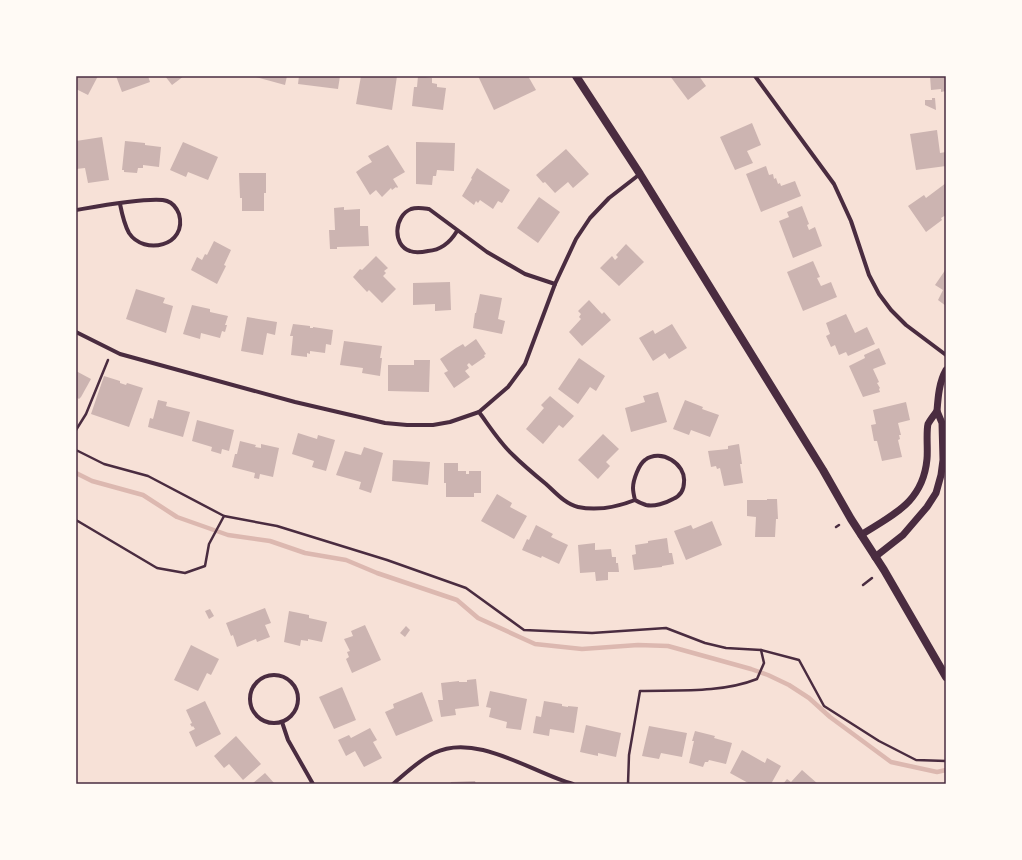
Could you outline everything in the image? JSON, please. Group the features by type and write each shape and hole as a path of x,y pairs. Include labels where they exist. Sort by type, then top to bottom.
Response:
{"main road":[{"path":"576,76 640,174 823,470 946,677"}],"street":[{"path":"755,76 834,184 851,221 870,275 879,294 891,310 906,324 946,355"},
{"path":"76,332 120,354 295,402 385,423 407,426 433,425 450,422 479,412 508,387 525,364 555,284 576,238 590,218 608,198 640,174"},
{"path":"76,210 148,200 167,201 177,209 180,219 179,229 174,239 166,244 154,246 141,243 130,234 124,220 120,204"},
{"path":"458,231 444,246 433,251 409,251 401,244 397,236 398,226 402,216 409,209 419,207 429,209 487,252 512,267 525,274 555,284"},
{"path":"876,557 903,535 927,507 936,493 943,460 942,423 937,411 938,398 946,370"},
{"path":"862,535 900,511 916,494 923,477 927,460 928,424 937,411"},
{"path":"479,412 513,455 561,498 576,506 591,509 620,506 635,500 647,505 665,503 678,497 684,488 685,476 680,466 662,456 644,460 635,477 633,487 635,500"},
{"path":"270,675 278,675 285,678 292,682 296,689 298,701 294,712 289,718 282,722 274,724 259,719 253,713 250,705 249,697 251,690 262,678 270,675"},
{"path":"282,722 288,740 313,784"},
{"path":"393,784 420,761 435,752 448,748 466,747 487,750 507,757 556,779 573,784"}],"path":[{"path":"76,430 86,414 108,360"},
{"path":"76,450 104,464 148,476 224,516 277,526 387,560 466,588 524,630 592,633 666,628 705,643 726,648 761,650 799,660 824,706 879,741 916,760 946,761"},
{"path":"76,520 157,568 184,573 206,566 210,544 224,516"},
{"path":"863,585 872,578"},
{"path":"628,784 629,755 640,691 694,690 743,684 757,679 764,663 761,650"}],"building":[{"path":"76,76 98,76 88,95 76,89"},
{"path":"116,76 148,76 150,82 122,92"},
{"path":"165,76 184,76 172,85"},
{"path":"252,76 287,76 285,85"},
{"path":"299,76 340,76 338,89 298,84"},
{"path":"361,76 397,76 392,110 356,104"},
{"path":"418,76 432,78 432,83 437,84 437,87 446,88 443,110 412,106 414,87 417,87"},
{"path":"478,76 528,76 536,90 494,110"},
{"path":"670,76 699,76 706,86 688,100"},
{"path":"930,76 946,76 946,91 941,92 941,89 931,90"},
{"path":"932,98 935,98 936,110 925,105 925,100 932,100"},
{"path":"752,123 761,145 747,151 753,163 735,170 720,137"},
{"path":"937,130 940,153 946,152 946,166 916,170 910,134"},
{"path":"102,137 109,180 88,183 85,168 76,169 76,141"},
{"path":"125,141 145,143 145,145 161,147 159,167 143,165 143,168 138,168 137,173 124,172 124,170 122,170"},
{"path":"183,142 218,157 208,180 188,172 186,177 170,170"},
{"path":"416,142 455,143 454,171 437,170 436,176 433,176 432,185 416,184"},
{"path":"388,145 405,172 393,179 398,187 397,188 396,187 392,190 391,188 382,197 376,190 370,195 356,172 372,162 368,156"},
{"path":"566,149 589,174 573,188 568,182 555,193 536,175"},
{"path":"766,166 769,175 773,174 774,179 776,178 778,184 780,183 781,186 795,181 801,196 761,212 746,174"},
{"path":"477,168 510,190 502,203 498,201 493,209 480,200 478,203 476,201 474,205 462,196"},
{"path":"239,173 266,173 264,211 242,211"},
{"path":"946,183 946,215 941,218 942,220 926,232 908,206 924,195 926,198"},
{"path":"539,197 560,212 538,243 517,228"},
{"path":"802,206 809,224 807,225 809,230 815,227 822,246 793,258 779,221 789,217 787,212"},
{"path":"344,207 344,210 360,209 360,226 368,226 369,246 337,247 337,249 330,249 329,230 335,230 334,208"},
{"path":"214,241 231,250 224,265 226,266 217,284 191,270 197,257 202,260 205,254 207,255"},
{"path":"626,244 644,262 619,286 600,268 612,256 615,260 618,257 616,255"},
{"path":"376,256 388,268 384,271 386,273 383,276 396,289 382,303 369,290 367,292 353,277"},
{"path":"813,261 820,277 817,278 821,286 831,282 837,297 803,311 787,272"},
{"path":"946,269 946,306 938,300 943,290 935,285"},
{"path":"450,282 451,310 435,311 435,304 413,305 413,283"},
{"path":"136,289 165,298 163,303 173,306 166,333 126,319"},
{"path":"480,294 502,298 498,319 505,321 502,334 473,328"},
{"path":"589,300 602,314 604,312 611,320 582,346 569,332 581,319 579,317 581,314 578,311"},
{"path":"192,305 210,309 210,312 228,316 225,325 227,325 225,332 222,331 220,338 201,333 200,339 183,334"},
{"path":"846,314 855,333 867,327 875,344 848,356 846,352 839,355 835,345 831,347 826,336 830,334 826,323"},
{"path":"247,317 277,322 275,335 267,333 263,355 241,351"},
{"path":"293,324 310,326 310,328 313,327 333,330 331,345 326,344 325,353 310,351 310,354 307,353 307,357 291,355 293,336 290,336"},
{"path":"672,324 687,348 669,359 665,353 653,361 639,338 653,330 655,334"},
{"path":"476,339 486,354 484,355 485,357 472,366 469,363 467,365 469,368 465,371 470,377 454,388 444,373 448,371 440,359 463,344 465,347"},
{"path":"344,341 382,346 380,376 362,373 363,368 340,365"},
{"path":"879,348 886,364 873,369 879,382 877,383 880,388 880,392 863,397 849,366 865,358 864,355"},
{"path":"579,358 605,376 596,391 590,387 578,404 558,389"},
{"path":"414,360 430,360 429,392 388,391 388,365 414,365"},
{"path":"76,371 91,379 79,399 76,397"},
{"path":"104,376 120,381 120,383 126,385 127,383 143,388 129,427 91,414"},
{"path":"658,392 667,422 631,432 625,408 645,402 643,396"},
{"path":"550,396 574,416 563,428 559,425 543,444 526,429 544,408 541,405"},
{"path":"158,400 167,402 166,406 190,412 183,437 148,427 150,418 153,419"},
{"path":"685,400 703,407 702,409 719,415 710,437 691,430 689,435 673,429"},
{"path":"906,402 910,420 898,423 901,435 899,435 900,439 898,440 902,457 882,461 877,441 874,441 871,425 876,424 873,410"},
{"path":"197,420 234,430 229,451 222,449 221,454 211,451 212,447 192,441"},
{"path":"298,433 317,439 318,435 335,440 326,471 312,467 314,461 292,454"},
{"path":"603,434 619,449 606,462 610,466 598,479 578,460"},
{"path":"240,441 256,445 255,447 261,448 261,444 279,448 273,477 260,474 259,479 254,478 255,473 232,467"},
{"path":"739,444 743,483 724,486 720,468 717,469 716,466 711,467 708,451 728,449 728,446"},
{"path":"364,447 383,453 371,493 359,489 361,482 336,475 345,451 361,455"},
{"path":"393,460 430,462 428,485 392,481"},
{"path":"444,463 458,463 458,471 466,471 466,474 469,474 469,471 481,471 481,493 474,493 474,497 446,497"},
{"path":"497,494 512,503 510,507 527,516 514,539 481,521"},
{"path":"777,499 778,519 776,519 775,537 755,537 756,517 747,516 747,500"},
{"path":"712,521 722,545 686,560 674,531 691,525 693,529"},
{"path":"536,525 553,534 551,537 568,545 559,564 542,556 541,558 522,550 527,539 529,540"},
{"path":"667,538 669,553 672,553 674,564 634,570 632,555 636,554 635,545"},
{"path":"595,543 595,550 611,549 612,557 616,557 619,572 608,572 608,580 596,581 595,572 580,573 578,545"},
{"path":"265,608 271,623 265,625 270,637 257,642 256,639 237,647 233,635 231,636 226,623"},
{"path":"210,609 214,616 209,619 205,611"},
{"path":"289,611 309,615 309,618 327,622 322,642 308,639 308,641 301,640 300,646 284,642"},
{"path":"365,625 381,660 352,673 346,659 349,657 347,652 350,651 344,639 353,636 351,631"},
{"path":"406,626 410,630 405,637 400,633"},
{"path":"191,645 219,659 211,675 207,673 198,691 174,680"},
{"path":"476,679 479,706 455,709 456,715 441,717 438,700 443,700 441,683 459,681 467,682 467,680"},
{"path":"342,687 356,720 334,729 319,697"},
{"path":"490,691 527,699 521,730 506,728 507,722 489,717 491,708 486,707"},
{"path":"422,692 433,721 396,736 385,712 394,708 393,704"},
{"path":"205,701 221,734 196,747 189,732 195,729 190,724 192,723 186,710"},
{"path":"544,701 562,704 562,706 578,707 574,733 550,729 549,736 533,733 536,716 541,717"},
{"path":"586,725 621,733 616,757 598,753 598,756 580,752"},
{"path":"649,726 687,733 682,757 661,753 659,759 642,756"},
{"path":"370,728 377,740 373,742 382,758 364,767 355,751 346,756 338,740 349,735 351,738"},
{"path":"695,731 715,736 714,738 732,743 726,764 709,760 708,762 705,762 703,767 689,763"},
{"path":"236,736 261,764 243,780 229,764 224,768 214,756"},
{"path":"742,750 765,763 767,758 781,766 771,784 750,784 730,773"},
{"path":"802,770 818,784 783,784 787,779 791,782"},
{"path":"265,773 275,784 252,784"},
{"path":"475,781 476,784 451,784 451,782"}],"waterway":[{"path":"76,473 92,481 143,495 177,517 228,535 270,541 305,553 346,560 377,573 457,600 478,618 535,644 582,649 638,645 668,646 751,669 789,685 809,698 830,717 891,762 937,772 946,770"}]}
